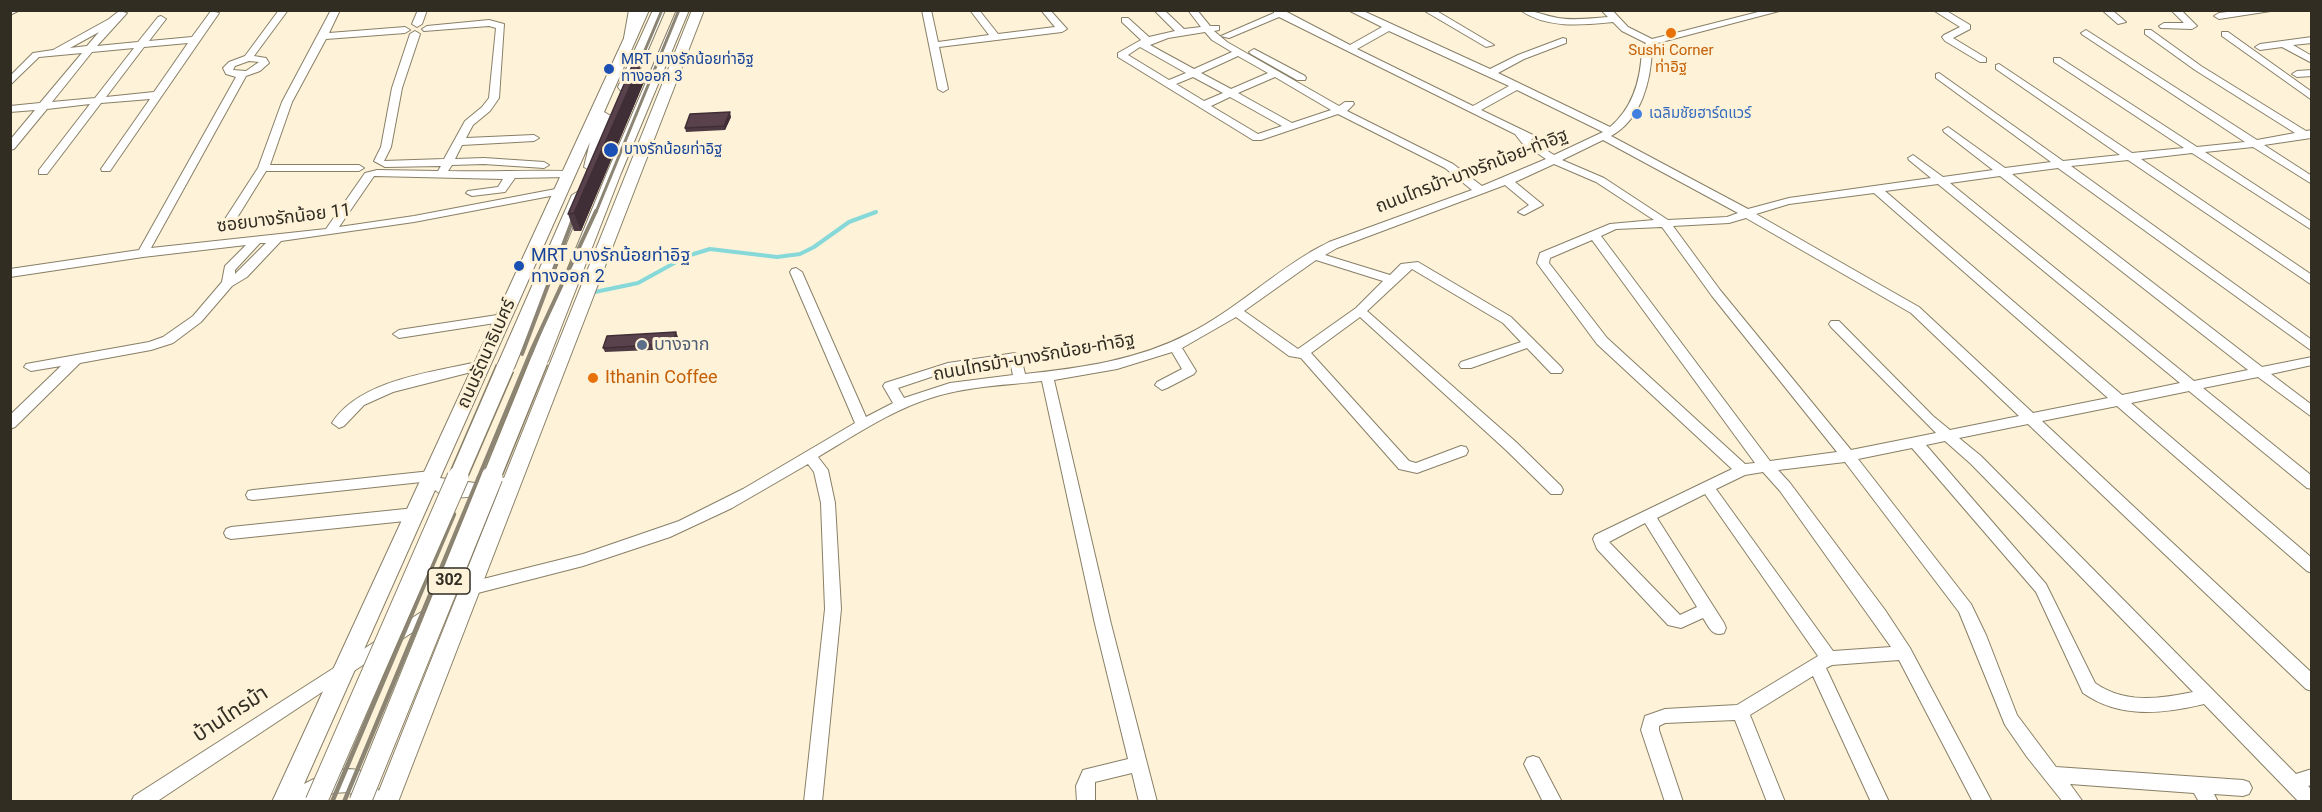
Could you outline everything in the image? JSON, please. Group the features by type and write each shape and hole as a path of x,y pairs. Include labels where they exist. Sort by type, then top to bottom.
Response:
{"main road":[{"name":"ถนนรัตนาธิเบศร์","path":"284,801 643,10"},
{"name":"ถนนรัตนาธิเบศร์","path":"316,801 659,10"},
{"name":"302","path":"360,801 683,10"},
{"name":"302","path":"386,801 468,588 698,10"},
{"path":"591,167 617,67"},
{"path":"630,136 674,74"},
{"path":"431,476 445,488 475,490 495,485 513,474"},
{"path":"298,801 324,784 342,780 358,782 373,801"}],"street":[{"path":"248,58 284,10"},
{"path":"231,219 263,168 287,102 336,10"},
{"path":"330,232 378,168 386,147 397,88 423,10"},
{"path":"628,43 634,10"},
{"path":"926,10 943,89"},
{"path":"974,10 994,37"},
{"path":"933,45 1062,28 1045,10"},
{"path":"1158,10 1181,31"},
{"path":"1191,10 1211,28 1345,107 1376,131 1449,166 1486,189"},
{"path":"1202,10 1215,38 1274,74 1345,107"},
{"path":"1352,10 1517,86 1608,134 1914,310 2312,684"},
{"path":"1427,10 1489,45"},
{"path":"1524,10 1545,20 1574,24 1608,16 1633,34 1651,42 1779,10"},
{"path":"1937,10 1966,27 1947,37 1948,39 1983,60"},
{"path":"2106,10 2121,22"},
{"path":"2164,26 2192,26 2175,10"},
{"path":"2220,16 2273,10"},
{"path":"1226,36 1278,12 1520,134 1526,141 1584,175 1593,183 1664,222 1716,293 1848,456 1965,608 1978,633 2012,720 2074,801"},
{"path":"105,169 214,14"},
{"path":"10,147 118,16 56,52"},
{"path":"43,172 161,19"},
{"path":"1125,20 1146,44 1290,126"},
{"path":"322,36 489,23 501,26 494,98 486,109 469,123 441,176"},
{"path":"1352,48 1389,27"},
{"path":"1211,28 1181,31 1121,56 1257,138 1345,107"},
{"path":"2148,32 2198,68 2309,135"},
{"path":"2086,33 2252,144 2312,181"},
{"path":"2225,34 2312,97"},
{"path":"10,82 32,58 43,53 195,40"},
{"path":"2260,47 2312,40"},
{"path":"1490,73 1521,57 1563,41"},
{"name":"ถนนไทรม้า-บางรักน้อย-ท่าอิฐ","path":"468,588 544,571 680,527 728,503 863,425 928,394 959,386 1047,376 1134,360 1175,346 1235,310 1313,255 1350,238 1508,181 1608,134 1624,121 1639,95 1646,73 1647,48 1651,42"},
{"path":"2284,44 2312,60"},
{"path":"1167,85 1239,53"},
{"path":"248,58 263,60 264,63 260,68 242,74 233,74 228,68 248,58"},
{"path":"2057,60 2312,227"},
{"path":"1999,67 2312,281"},
{"path":"2296,74 2312,73"},
{"path":"143,253 242,74"},
{"path":"1202,106 1274,74"},
{"path":"1939,76 2312,347"},
{"path":"1473,110 1517,86"},
{"path":"10,109 156,95"},
{"path":"1948,130 2312,412"},
{"path":"1742,470 1602,340 1543,263 1544,255 1620,224 1729,220 1782,202 2309,135"},
{"path":"459,142 534,138"},
{"path":"1913,158 2312,484"},
{"path":"358,168 359,174 378,168 484,161 571,169"},
{"path":"263,168 358,168 365,163 378,168 441,176 512,176 571,169"},
{"path":"472,193 501,190 512,176"},
{"path":"1508,181 1537,204 1524,212"},
{"path":"1877,190 2312,567"},
{"name":"ซอยบางรักน้อย 11","path":"10,273 143,253 330,232 414,219 561,191"},
{"path":"1594,234 1767,468 1785,487 1904,653 1983,801"},
{"path":"31,367 151,346 168,340 197,319 228,283 243,274 277,238"},
{"path":"228,283 229,269 256,241"},
{"path":"1313,255 1392,280"},
{"path":"1235,310 1294,353 1305,353 1360,311 1407,266 1419,267 1501,316 1556,370"},
{"path":"796,272 863,425"},
{"path":"1360,311 1511,446 1556,490"},
{"path":"399,334 504,318"},
{"path":"1834,324 1946,435 1976,460 2311,801"},
{"path":"1466,365 1530,343"},
{"path":"1162,385 1189,371 1175,346"},
{"path":"1305,353 1404,465 1418,468 1461,451"},
{"path":"901,405 890,386 948,367 1015,357 1020,379"},
{"path":"10,424 76,359"},
{"path":"1707,609 1681,622 1674,620 1599,542 1602,537 1649,517 1742,470 1848,456 2312,361"},
{"path":"339,423 359,402 389,388 482,365"},
{"path":"1047,376 1103,624 1148,801"},
{"path":"1914,441 2041,588 2090,688 2096,694 2111,702 2165,705 2207,696"},
{"path":"809,456 821,470 828,503 833,609 813,801"},
{"path":"253,495 431,476"},
{"path":"1707,487 1822,661 1880,801"},
{"path":"231,533 415,514"},
{"path":"1649,517 1718,628"},
{"name":"302","path":"346,666 468,588"},
{"path":"1674,801 1650,730 1651,721 1665,716 1740,712 1822,661 1904,653"},
{"name":"บ้านไทรม้า","path":"140,801 346,666"},
{"path":"1740,712 1776,801"},
{"path":"1533,764 1553,801"},
{"path":"1086,801 1085,786 1089,776 1138,765"},
{"path":"2053,776 2243,788"},
{"path":"2293,783 2312,777"},
{"path":"2198,784 2209,801"}],"building":[{"path":"632,66 639,66 574,213 568,214"},
{"path":"730,112 724,126 685,128 690,114"},
{"path":"676,332 673,344 603,348 607,336"}],"waterway":[{"path":"590,293 638,283 687,256 710,249 777,257 800,254 849,222 876,212"}],"railway":[{"path":"632,81 662,10"},
{"path":"596,212 679,10"},
{"path":"575,212 577,208"},
{"path":"522,354 576,211"},
{"path":"478,479 532,349 596,211"},
{"path":"344,802 479,477"},
{"path":"332,802 454,514"}],"place":[{"name":"Sushi Corner ท่าอิฐ","path":"1671,33"},
{"name":"MRT บางรักน้อยท่าอิฐ ทางออก 3","path":"609,69"},
{"name":"เฉลิมชัยฮาร์ดแวร์","path":"1637,114"},
{"name":"บางรักน้อยท่าอิฐ","path":"611,150"},
{"name":"MRT บางรักน้อยท่าอิฐ ทางออก 2","path":"519,266"},
{"name":"บางจาก","path":"642,345"},
{"name":"Ithanin Coffee","path":"593,378"}]}
